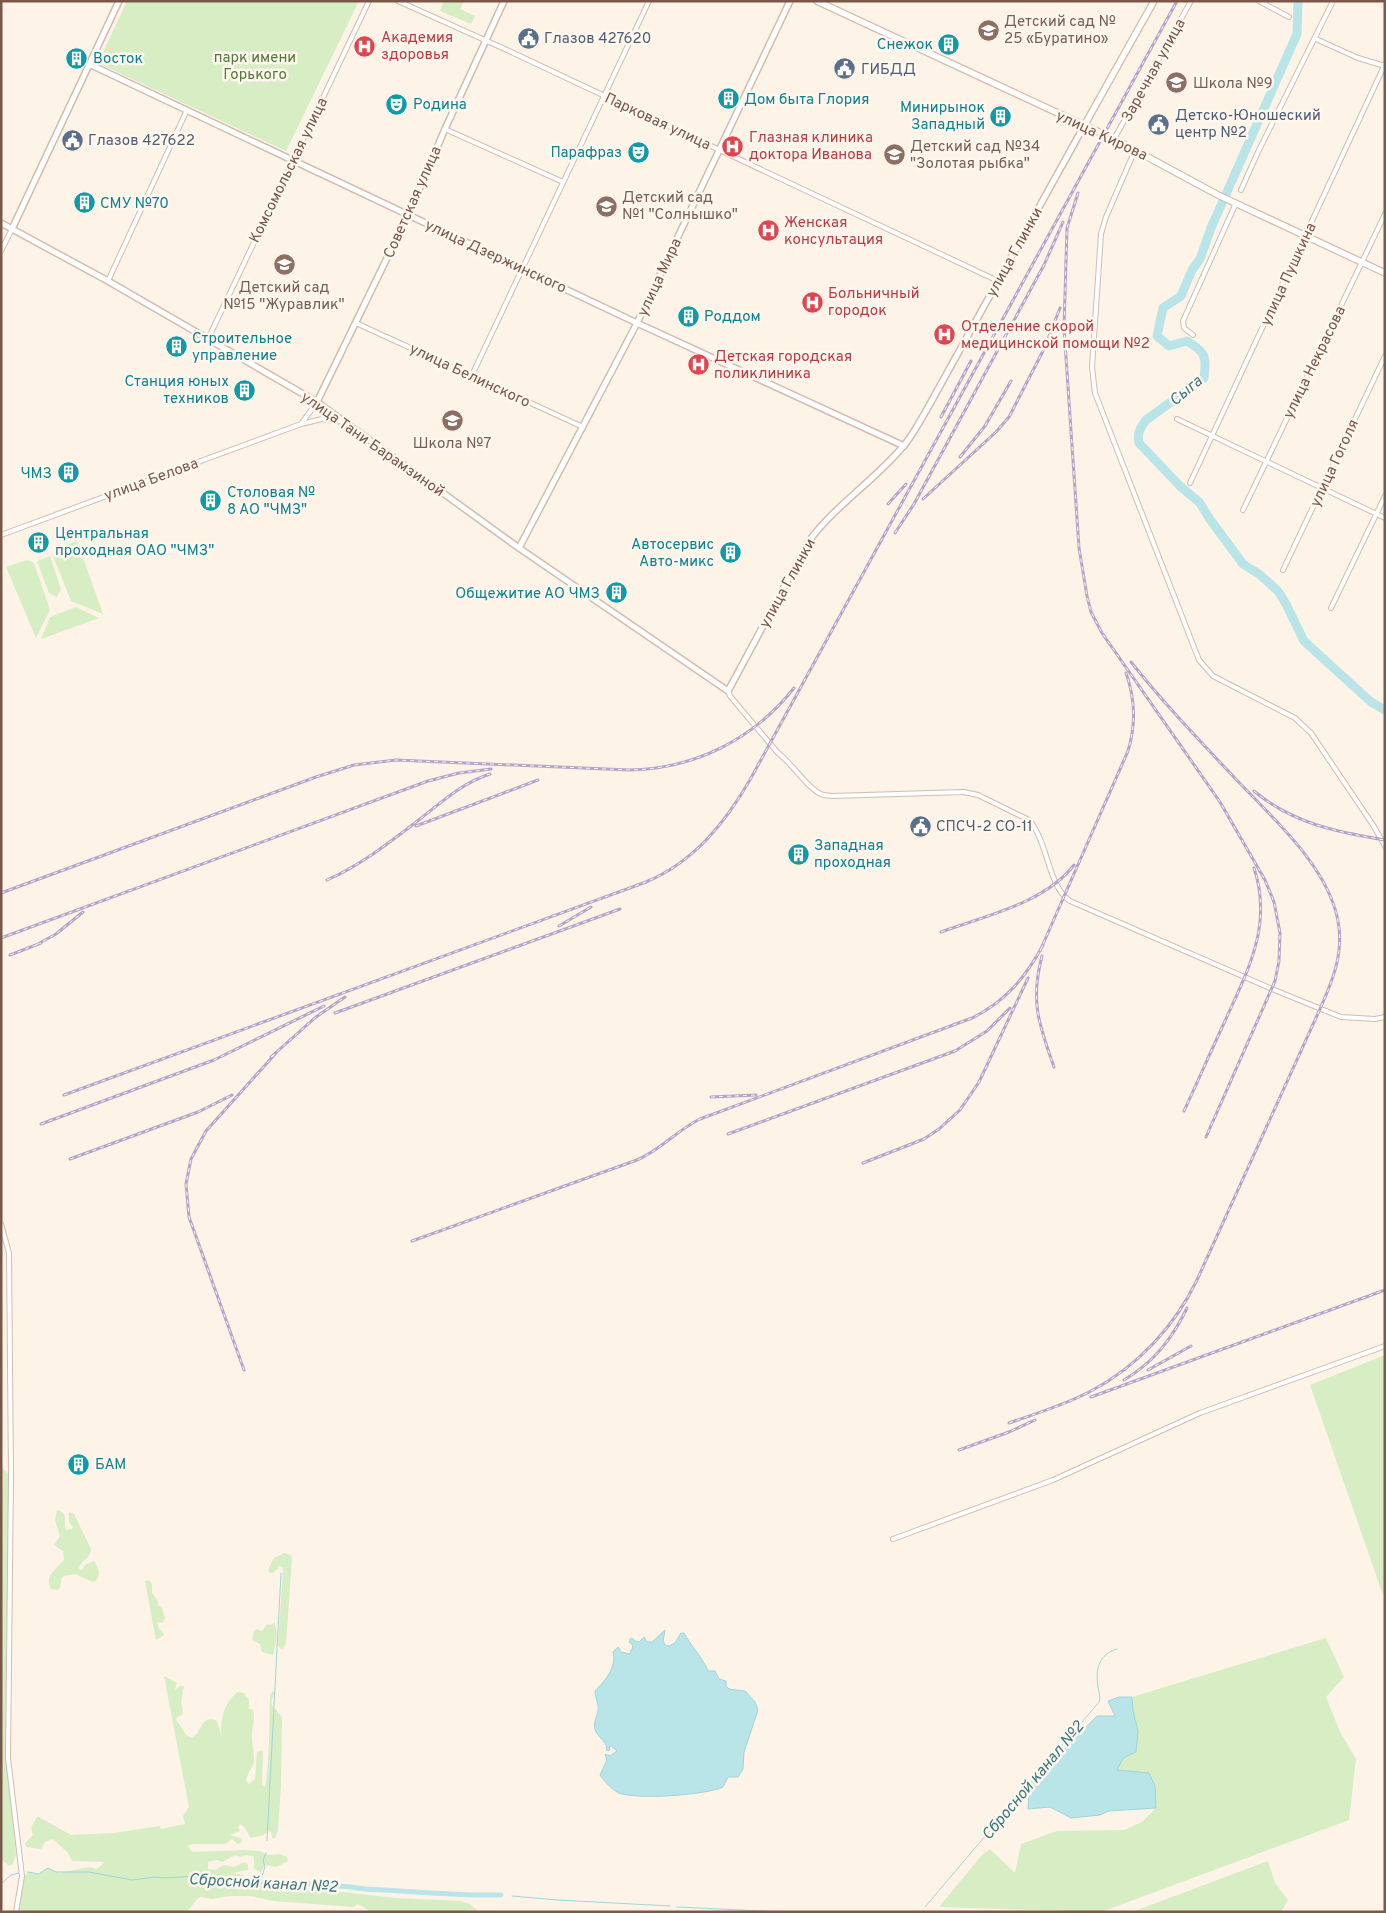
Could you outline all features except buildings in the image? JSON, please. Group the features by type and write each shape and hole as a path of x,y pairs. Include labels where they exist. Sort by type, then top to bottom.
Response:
{"main road":[{"name":"улица Кирова","path":"817,1 1114,139 1218,195 1385,273"},
{"name":"улица Глинки","path":"1084,126 1154,1"}],"street":[{"path":"1,251 119,1"},
{"name":"Комсомольская улица","path":"208,339 369,1"},
{"name":"Парковая улица","path":"398,1 998,281"},
{"name":"Советская улица","path":"317,402 408,215 504,1"},
{"path":"472,375 648,1"},
{"name":"улица Мира","path":"520,548 637,323 790,1"},
{"name":"Заречная улица","path":"1114,139 1191,1"},
{"path":"1259,1 1289,17"},
{"path":"1241,190 1333,1"},
{"path":"1316,39 1358,58 1384,66"},
{"name":"улица Дзержинского","path":"89,64 637,323 904,446"},
{"name":"улица Пушкина","path":"1190,483 1384,66"},
{"path":"108,281 187,110"},
{"name":"улица Глинки","path":"728,691 809,541 819,528 904,446 926,411 1084,126"},
{"path":"445,129 563,182"},
{"path":"1135,150 1106,217 1102,234 1092,367 1096,392 1199,660 1213,676 1296,718 1311,733 1373,824 1385,846"},
{"path":"1193,335 1184,328 1184,321 1236,203"},
{"name":"улица Некрасова","path":"1243,510 1385,214"},
{"name":"улица Тани Барамзиной","path":"1,223 108,281 317,402 520,548 728,691"},
{"name":"улица Белинского","path":"356,324 583,427"},
{"name":"улица Гоголя","path":"1283,570 1385,356"},
{"path":"301,424 317,402"},
{"name":"улица Белова","path":"1,535 301,424 322,419 348,423"},
{"path":"1177,419 1385,518"},
{"path":"1331,608 1385,496"},
{"path":"728,691 730,696 778,753 788,760 814,790 821,794 832,796 964,792 978,795 1029,820 1034,825 1040,834 1060,891 1070,901 1341,1017 1376,1019 1385,1017"},
{"path":"1,1224 9,1253 11,1486 8,1758 22,1876 16,1912"},
{"path":"893,1539 1053,1480 1200,1413 1385,1346"}],"green space":[{"name":"парк имени Горького","path":"127,1 359,1 286,151 98,63"},
{"path":"444,1 464,1 460,9 475,16 471,24 440,11"},
{"path":"77,541 103,614 71,601 53,556 58,548"},
{"path":"50,556 61,589 57,597 49,593 37,561"},
{"path":"27,560 34,563 50,610 36,638 6,567"},
{"path":"76,607 99,618 41,639 50,617"},
{"path":"1385,1355 1385,1595 1383,1595 1310,1385"},
{"path":"1,1467 11,1476 8,1758 16,1855 13,1864 9,1866 1,1859"},
{"path":"57,1510 63,1513 66,1530 73,1527 69,1522 69,1512 74,1514 91,1549 91,1552 81,1563 79,1569 82,1570 85,1565 94,1561 99,1572 97,1580 94,1582 72,1574 62,1577 58,1590 51,1589 49,1584 50,1576 64,1560 63,1551 54,1545 60,1536 55,1520"},
{"path":"284,1553 292,1558 286,1643 283,1649 278,1645 283,1568 280,1566 273,1573 270,1573 268,1570 274,1558"},
{"path":"149,1580 152,1584 152,1593 158,1601 158,1605 162,1608 165,1618 163,1623 157,1622 159,1629 164,1635 156,1640 145,1581"},
{"path":"274,1623 277,1634 273,1655 262,1652 260,1644 252,1640 256,1629 262,1631 267,1624"},
{"path":"1326,1638 1344,1677 1326,1697 1340,1732 1356,1759 1349,1820 1101,1912 939,1907 982,1855 990,1849 1015,1873 1021,1844 1057,1831 1124,1830 1142,1822 1156,1808 1155,1786 1116,1770 1138,1731 1132,1697"},
{"path":"164,1676 177,1683 174,1691 180,1686 184,1686 181,1702 183,1713 176,1720 186,1735 192,1738 205,1722 212,1719 217,1721 221,1734 226,1705 238,1692 244,1693 249,1700 249,1709 253,1710 254,1713 252,1735 254,1760 246,1781 249,1784 255,1779 257,1752 262,1750 262,1785 265,1787 269,1753 270,1695 274,1690 272,1704 282,1718 281,1786 278,1830 275,1838 272,1838 269,1831 264,1835 251,1838 240,1824 238,1828 240,1831 230,1835 240,1838 241,1843 238,1844 232,1839 225,1844 193,1844 188,1846 192,1852 246,1850 259,1851 268,1855 280,1854 287,1857 288,1861 276,1867 265,1865 261,1873 254,1868 253,1856 246,1855 241,1857 235,1855 222,1862 217,1860 208,1862 208,1869 215,1870 224,1865 234,1867 245,1862 248,1865 248,1870 232,1873 243,1875 243,1880 246,1882 301,1891 316,1889 395,1898 461,1901 470,1904 479,1912 371,1912 358,1904 353,1907 273,1901 251,1896 230,1896 212,1899 201,1897 197,1899 187,1912 16,1912 21,1882 28,1872 39,1874 48,1868 60,1873 89,1867 97,1869 105,1862 72,1861 67,1852 53,1839 45,1842 41,1849 26,1847 25,1843 33,1835 32,1827 37,1816 71,1835 114,1833 160,1826 161,1829 185,1824 183,1816 189,1807"},
{"path":"1268,1861 1275,1883 1288,1900 1281,1912 1132,1912"}],"water":[{"path":"665,1630 663,1641 665,1645 669,1646 675,1643 681,1633 684,1633 708,1671 715,1671 719,1679 726,1681 726,1686 729,1689 745,1691 755,1702 758,1710 744,1752 743,1769 738,1777 728,1777 723,1787 714,1790 671,1796 640,1796 619,1793 608,1785 600,1775 607,1760 605,1754 610,1756 617,1751 611,1746 609,1747 610,1750 607,1751 605,1743 596,1732 595,1723 598,1708 595,1691 603,1683 612,1668 613,1652 618,1647 621,1652 630,1654 633,1649 632,1644 629,1642 630,1639 632,1638 639,1642 644,1637 647,1642 652,1642"},
{"path":"1119,1697 1132,1697 1138,1731 1136,1752 1123,1758 1117,1770 1149,1773 1155,1786 1156,1808 1109,1811 1100,1815 1071,1818 1050,1807 1028,1809 1029,1785 1097,1716 1115,1716 1108,1701"}],"waterway":[{"name":"Сыга","path":"1298,1 1297,34 1211,228 1200,259 1192,270 1181,296 1163,308 1157,336 1169,346 1187,341 1198,348 1205,360 1204,378 1146,420 1138,439 1139,443 1180,486 1200,503 1243,564 1259,574 1278,591 1304,641 1371,702 1385,710"},
{"path":"267,1841 281,1573"},
{"name":"Сбросной канал №2","path":"925,1907 1099,1702 1098,1668 1102,1658 1117,1649"},
{"path":"261,1879 265,1867 263,1860 266,1853"},
{"name":"Сбросной канал №2","path":"28,1872 39,1874 48,1868 56,1872 89,1872 132,1880 155,1877 198,1876 243,1879"},
{"name":"Сбросной канал №2","path":"1,1884 11,1875 19,1873"},
{"name":"Сбросной канал №2","path":"243,1879 286,1884 302,1883 335,1887 346,1886 361,1889 501,1895"},
{"name":"Сбросной канал №2","path":"512,1896 670,1906"},
{"name":"Сбросной канал №2","path":"677,1907 783,1912"}],"railway":[{"path":"64,1095 646,882 663,874 694,852 731,810 751,778 1177,1"},
{"path":"1078,193 1067,228 1064,328 1079,548 1091,612 1102,633 1220,802 1265,880 1274,902 1280,933 1279,961 1275,981 1206,1137"},
{"path":"895,533 914,504 1044,265 1063,222"},
{"path":"923,499 996,432 1009,417 1044,349 1060,308"},
{"path":"941,417 971,361"},
{"path":"960,457 985,426 1011,381"},
{"path":"888,504 906,484"},
{"path":"1009,1423 1071,1400 1108,1381 1124,1370 1153,1344 1178,1313 1197,1280 1320,1009 1333,977 1340,944 1338,921 1332,900 1310,861 1279,824 1180,719 1131,662"},
{"path":"1040,951 1128,751 1131,741 1133,702 1126,673"},
{"path":"1,893 316,777 354,765 396,760 629,770 676,764 699,757 741,737 760,723 794,688"},
{"path":"1,938 428,781 459,773 491,769"},
{"path":"327,880 375,852 470,782 490,774"},
{"path":"416,826 538,780"},
{"path":"1254,791 1284,811 1315,824 1385,840"},
{"path":"941,932 995,914 1031,899 1062,878 1074,865"},
{"path":"1184,1111 1242,984 1255,947 1261,909 1254,868"},
{"path":"559,926 591,907"},
{"path":"335,1013 620,909"},
{"path":"36,945 56,934 83,912"},
{"path":"10,955 41,943"},
{"path":"412,1241 637,1160 654,1151 700,1119 972,1018 984,1012 1014,988 1043,945"},
{"path":"1042,956 1037,986 1038,1013 1054,1067"},
{"path":"863,1163 924,1139 939,1129 960,1110 979,1082 1028,978"},
{"path":"271,1057 316,1017 345,997"},
{"path":"41,1124 214,1060 324,1006"},
{"path":"728,1134 955,1051 987,1031 1010,1008"},
{"path":"244,1370 189,1217 186,1184 191,1159 206,1131 276,1053"},
{"path":"70,1159 198,1112 232,1095"},
{"path":"711,1097 756,1095"},
{"path":"1091,1397 1385,1290"},
{"path":"1124,1380 1144,1366 1161,1349 1175,1330 1187,1308"},
{"path":"1148,1370 1191,1346"},
{"path":"959,1450 1009,1432 1035,1420"}],"place":[{"name":"Детский сад № 25 «Буратино»","path":"988,30"},
{"name":"Глазов 427620","path":"528,38"},
{"name":"Снежок","path":"949,44"},
{"name":"Академия здоровья","path":"365,46"},
{"name":"Восток","path":"77,58"},
{"name":"ГИБДД","path":"845,69"},
{"name":"Школа №9","path":"1177,83"},
{"name":"Дом быта Глория","path":"728,99"},
{"name":"Родина","path":"397,104"},
{"name":"Минирынок Западный","path":"1001,116"},
{"name":"Детско-Юношеский центр №2","path":"1159,124"},
{"name":"Глазов 427622","path":"72,140"},
{"name":"Глазная клиника доктора Иванова","path":"733,146"},
{"name":"Парафраз","path":"638,152"},
{"name":"Детский сад №34 \"Золотая рыбка\"","path":"894,155"},
{"name":"СМУ №70","path":"84,203"},
{"name":"Детский сад №1 \"Солнышко\"","path":"606,206"},
{"name":"Женская консультация","path":"768,231"},
{"name":"Детский сад №15 \"Журавлик\"","path":"284,264"},
{"name":"Больничный городок","path":"812,302"},
{"name":"Роддом","path":"688,316"},
{"name":"Отделение скорой медицинской помощи №2","path":"945,335"},
{"name":"Строительное управление","path":"176,347"},
{"name":"Детская городская поликлиника","path":"698,365"},
{"name":"Станция юных техников","path":"245,390"},
{"name":"Школа №7","path":"452,420"},
{"name":"ЧМЗ","path":"68,473"},
{"name":"Столовая № 8 АО \"ЧМЗ\"","path":"211,501"},
{"name":"Центральная проходная ОАО \"ЧМЗ\"","path":"39,542"},
{"name":"Автосервис Авто-микс","path":"730,553"},
{"name":"Общежитие АО ЧМЗ","path":"616,593"},
{"name":"СПСЧ-2 СО-11","path":"920,826"},
{"name":"Западная проходная","path":"798,854"},
{"name":"БАМ","path":"79,1464"}]}
